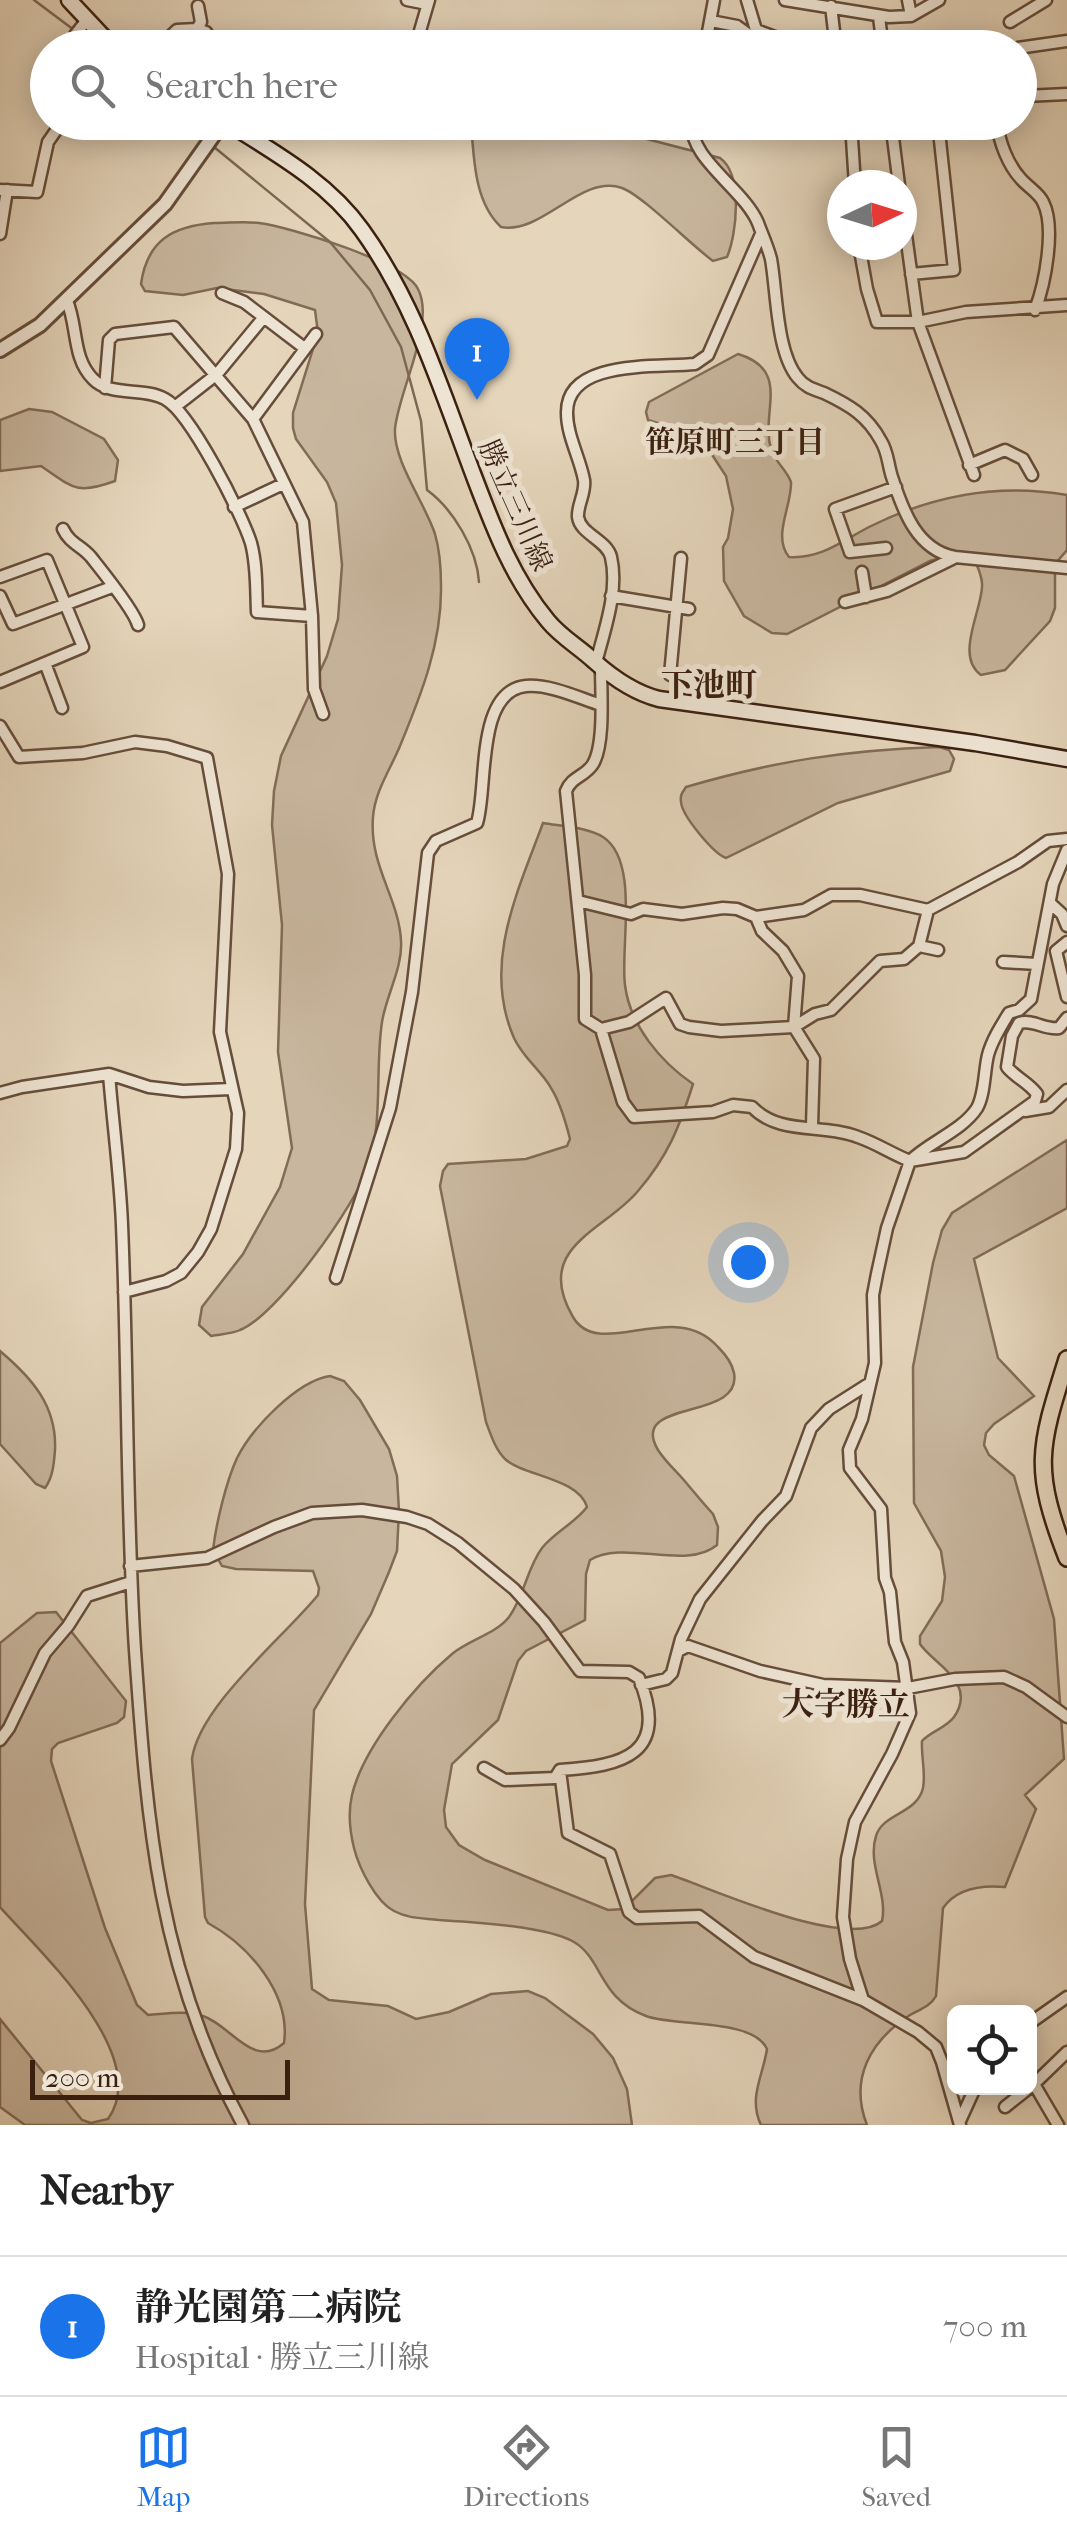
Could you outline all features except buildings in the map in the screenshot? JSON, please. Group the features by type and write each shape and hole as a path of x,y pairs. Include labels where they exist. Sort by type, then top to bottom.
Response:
{"main road":[{"path":"70,0 95,30"},
{"name":"勝立三川線","path":"252,140 311,177 362,228 399,292 427,353 509,562 548,622 599,665 634,689 659,700 1067,759"},
{"path":"1067,1358 1046,1425 1042,1464 1046,1498 1067,1558"}],"street":[{"path":"407,0 428,2 420,30"},
{"path":"709,30 714,0"},
{"path":"747,0 756,30"},
{"path":"785,0 879,17 911,16 939,0"},
{"path":"908,0 911,16"},
{"path":"1010,22 1046,0"},
{"path":"197,29 198,6"},
{"path":"830,6 833,30"},
{"path":"879,17 880,30"},
{"path":"711,20 742,30"},
{"path":"79,30 86,21"},
{"path":"177,30 200,30"},
{"path":"1037,45 1067,41"},
{"path":"1037,95 1067,94"},
{"path":"0,234 3,190 37,192 49,140"},
{"path":"0,350 40,325 165,204 211,140"},
{"path":"694,140 709,162 742,194 762,234 770,258 784,341 797,378 809,388 863,414 884,446 896,487 923,542 955,557 1067,568"},
{"path":"852,140 853,170"},
{"path":"893,140 897,170"},
{"path":"911,274 954,270 940,140"},
{"path":"1002,140 1018,176 1043,200 1046,215 1043,290 1035,310"},
{"path":"762,234 708,355 695,364 590,376 574,387 568,398 567,415 585,487 578,517 611,555 611,596 599,665 601,705 595,761 587,771 570,780 566,791 587,996 585,1019 600,1030 623,1102 634,1117 713,1112 734,1105 752,1107 783,1127 812,1126 860,1137 910,1161 964,1152 1035,1101 1037,1094 1028,1082 1014,1076 1007,1067 1012,1036 1019,1024 1029,1021 1050,1030 1059,1028 1067,1018"},
{"path":"861,260 877,322 918,322 966,312 1067,305"},
{"path":"909,260 918,322 971,470 1005,450 1022,459 1032,475"},
{"path":"222,293 244,302 303,347"},
{"path":"67,301 74,318 78,358 95,382 105,388 162,397 176,406 222,480 251,542 257,612 312,616"},
{"path":"176,406 217,374 264,317"},
{"path":"105,388 109,340 116,334 174,327 253,419 303,522 316,656 314,690 324,714"},
{"path":"253,419 316,334"},
{"path":"234,507 283,484"},
{"path":"886,548 850,552 836,510 896,487"},
{"path":"62,529 68,542 89,554 135,613 138,624"},
{"path":"845,602 887,592 955,557"},
{"path":"670,675 680,558"},
{"path":"0,576 47,560 82,647 0,682"},
{"path":"862,572 866,597"},
{"path":"0,596 14,624 112,587"},
{"path":"611,596 689,609"},
{"path":"45,663 62,708"},
{"path":"336,1278 390,1108 412,992 428,853 436,841 477,822 482,806 487,736 502,699 524,686 551,689 601,705"},
{"path":"0,726 19,757 84,753 134,742 167,746 207,758 228,874 220,1032 238,1113 236,1150 204,1244 181,1272 166,1281 124,1292"},
{"path":"578,901 631,914 644,909 682,914 723,908 756,917 804,910 831,895 860,894 928,910 1018,862 1048,841 1067,838"},
{"path":"864,2000 850,1959 843,1917 845,1870 855,1822 910,1712 885,1578 881,1509 850,1468 850,1450 862,1420 874,1363 876,1274 910,1161 979,1105 989,1050 1009,1013 1030,1000 1053,884 1067,850"},
{"path":"1051,904 1062,914 1067,926"},
{"path":"600,1030 628,1022 666,998 680,1024 689,1027 721,1032 794,1027 815,1014 831,1010 880,961 904,959 918,946 928,910"},
{"path":"756,917 762,931 783,951 798,976 794,1027 814,1059 812,1126"},
{"path":"1067,942 1056,951 1067,997"},
{"path":"918,946 938,950"},
{"path":"1003,962 1037,964"},
{"path":"0,1093 109,1074 149,1087 183,1091 231,1089"},
{"path":"109,1074 122,1221 130,1566 152,1851 176,1962 196,2026 215,2073 244,2125"},
{"path":"1019,1112 1049,1107 1067,1090"},
{"path":"642,1685 672,1673 700,1599 786,1496 811,1428 829,1408 870,1383"},
{"path":"130,1566 207,1558 274,1526 312,1514 362,1510 428,1524 514,1589 580,1671 628,1672 639,1678 648,1729 642,1748 626,1759 599,1768 560,1770"},
{"path":"0,1740 45,1653 87,1596 131,1582"},
{"path":"678,1651 688,1646 760,1671 823,1685 908,1688 1004,1677 1026,1687 1067,1716"},
{"path":"484,1768 506,1780 555,1778 560,1770"},
{"path":"560,1770 568,1833 610,1854 629,1912 637,1918 699,1916 754,1957 864,2000 918,2032 936,2047 960,2124"},
{"path":"1037,2018 1067,1997"},
{"path":"1037,2081 1067,2052"},
{"path":"1037,2089 1058,2125"},
{"path":"960,2124 972,2095"},
{"path":"1005,2107 1020,2095"}],"shaded area":[{"path":"473,140 651,140 720,158 735,190 735,220 727,257 713,261 631,192 607,186 577,196 532,222 501,227 485,205"},
{"path":"214,223 259,223 320,239 392,268 418,289 422,320 395,429 399,455 435,534 441,586 438,628 429,668 374,807 375,851 399,925 401,951 382,1022 376,1130 369,1165 333,1230 274,1304 240,1330 211,1336 199,1325 202,1307 243,1254 280,1187 292,1148 278,1052 282,925 272,825 274,791 281,756 327,656 338,619 342,565 336,503 293,428 293,413 318,333 315,310 264,294 217,288 183,295 145,291 141,284 149,257 164,239 186,228"},
{"path":"738,354 754,361 769,382 771,449 791,482 782,530 789,557 821,552 893,516 941,500 1016,491 1067,495 1067,550 1055,564 1055,608 1050,621 1005,670 981,675 974,667 970,646 981,597 981,578 976,563 952,555 930,561 787,634 772,633 744,616 724,581 723,547 733,509 726,476 703,441 648,420 646,412 649,402"},
{"path":"29,409 52,412 104,439 118,460 115,481 83,488 68,484 41,466 0,471 0,420"},
{"path":"939,747 949,750 954,759 950,771 838,803 726,858 699,834 681,802 686,787 750,770 842,754"},
{"path":"543,823 590,831 614,849 625,885 624,969 633,1015 649,1042 693,1084 657,1166 638,1191 567,1257 561,1273 563,1293 573,1317 585,1329 601,1334 660,1327 700,1333 718,1347 734,1373 732,1388 722,1398 671,1416 658,1423 653,1434 661,1454 713,1514 718,1527 717,1545 689,1555 620,1552 590,1560 585,1620 526,1651 518,1661 498,1720 452,1764 444,1810 446,1827 459,1845 485,1860 608,1910 624,1909 655,1878 671,1875 811,1923 865,1928 882,1921 874,1857 876,1836 885,1822 920,1797 924,1783 922,1741 951,1721 961,1694 951,1675 920,1644 920,1636 942,1601 945,1577 941,1551 914,1503 913,1367 933,1263 942,1230 952,1213 1067,1140 1067,1208 974,1259 998,1358 1034,1396 994,1424 986,1433 984,1445 989,1455 1014,1476 1054,1619 1064,1759 1025,1795 1036,1809 1005,1887 971,1889 955,1896 943,1908 936,1996 896,2025 867,2062 861,2092 867,2125 761,2125 756,2096 767,2049 759,2039 730,2028 659,2019 631,2009 610,1990 583,1949 562,1937 508,1926 416,1918 394,1911 369,1884 354,1848 350,1822 352,1795 379,1738 438,1667 509,1617 542,1548 587,1507 573,1490 513,1465 494,1442 486,1422 440,1186 448,1164 526,1159 567,1146 570,1139 554,1094 514,1038 501,983 507,929"},
{"path":"0,1351 32,1383 52,1420 54,1460 45,1488 36,1484 0,1444"},
{"path":"330,1376 344,1381 360,1400 389,1449 397,1476 399,1511 397,1551 389,1572 371,1614 314,1710 305,1904 312,1989 329,2000 388,2006 416,2019 449,2012 491,1994 528,1991 545,1998 593,2034 613,2058 627,2089 632,2125 25,2125 0,2107 0,2019 82,2120 91,2123 108,2119 118,2094 116,2066 86,2006 0,1907 0,1643 37,1613 56,1612 126,1701 124,1717 117,1723 58,1743 52,1749 51,1761 105,1928 137,2005 148,2015 203,2016 252,2049 273,2050 284,2043 281,2006 264,1972 205,1917 192,1759 198,1738 226,1695 318,1595 313,1571 236,1569 222,1566 213,1550 225,1491 244,1446 290,1396"}],"waterway":[{"path":"34,0 74,30"},
{"path":"214,147 330,242 370,290 401,347 421,421 427,490 462,531 474,556 479,582"}],"place":[{"name":"静光園第二病院","path":"477,400"}],"district":[{"name":"笹原町三丁目","path":"735,442"},
{"name":"下池町","path":"709,685"},
{"name":"大字勝立","path":"846,1704"}]}
